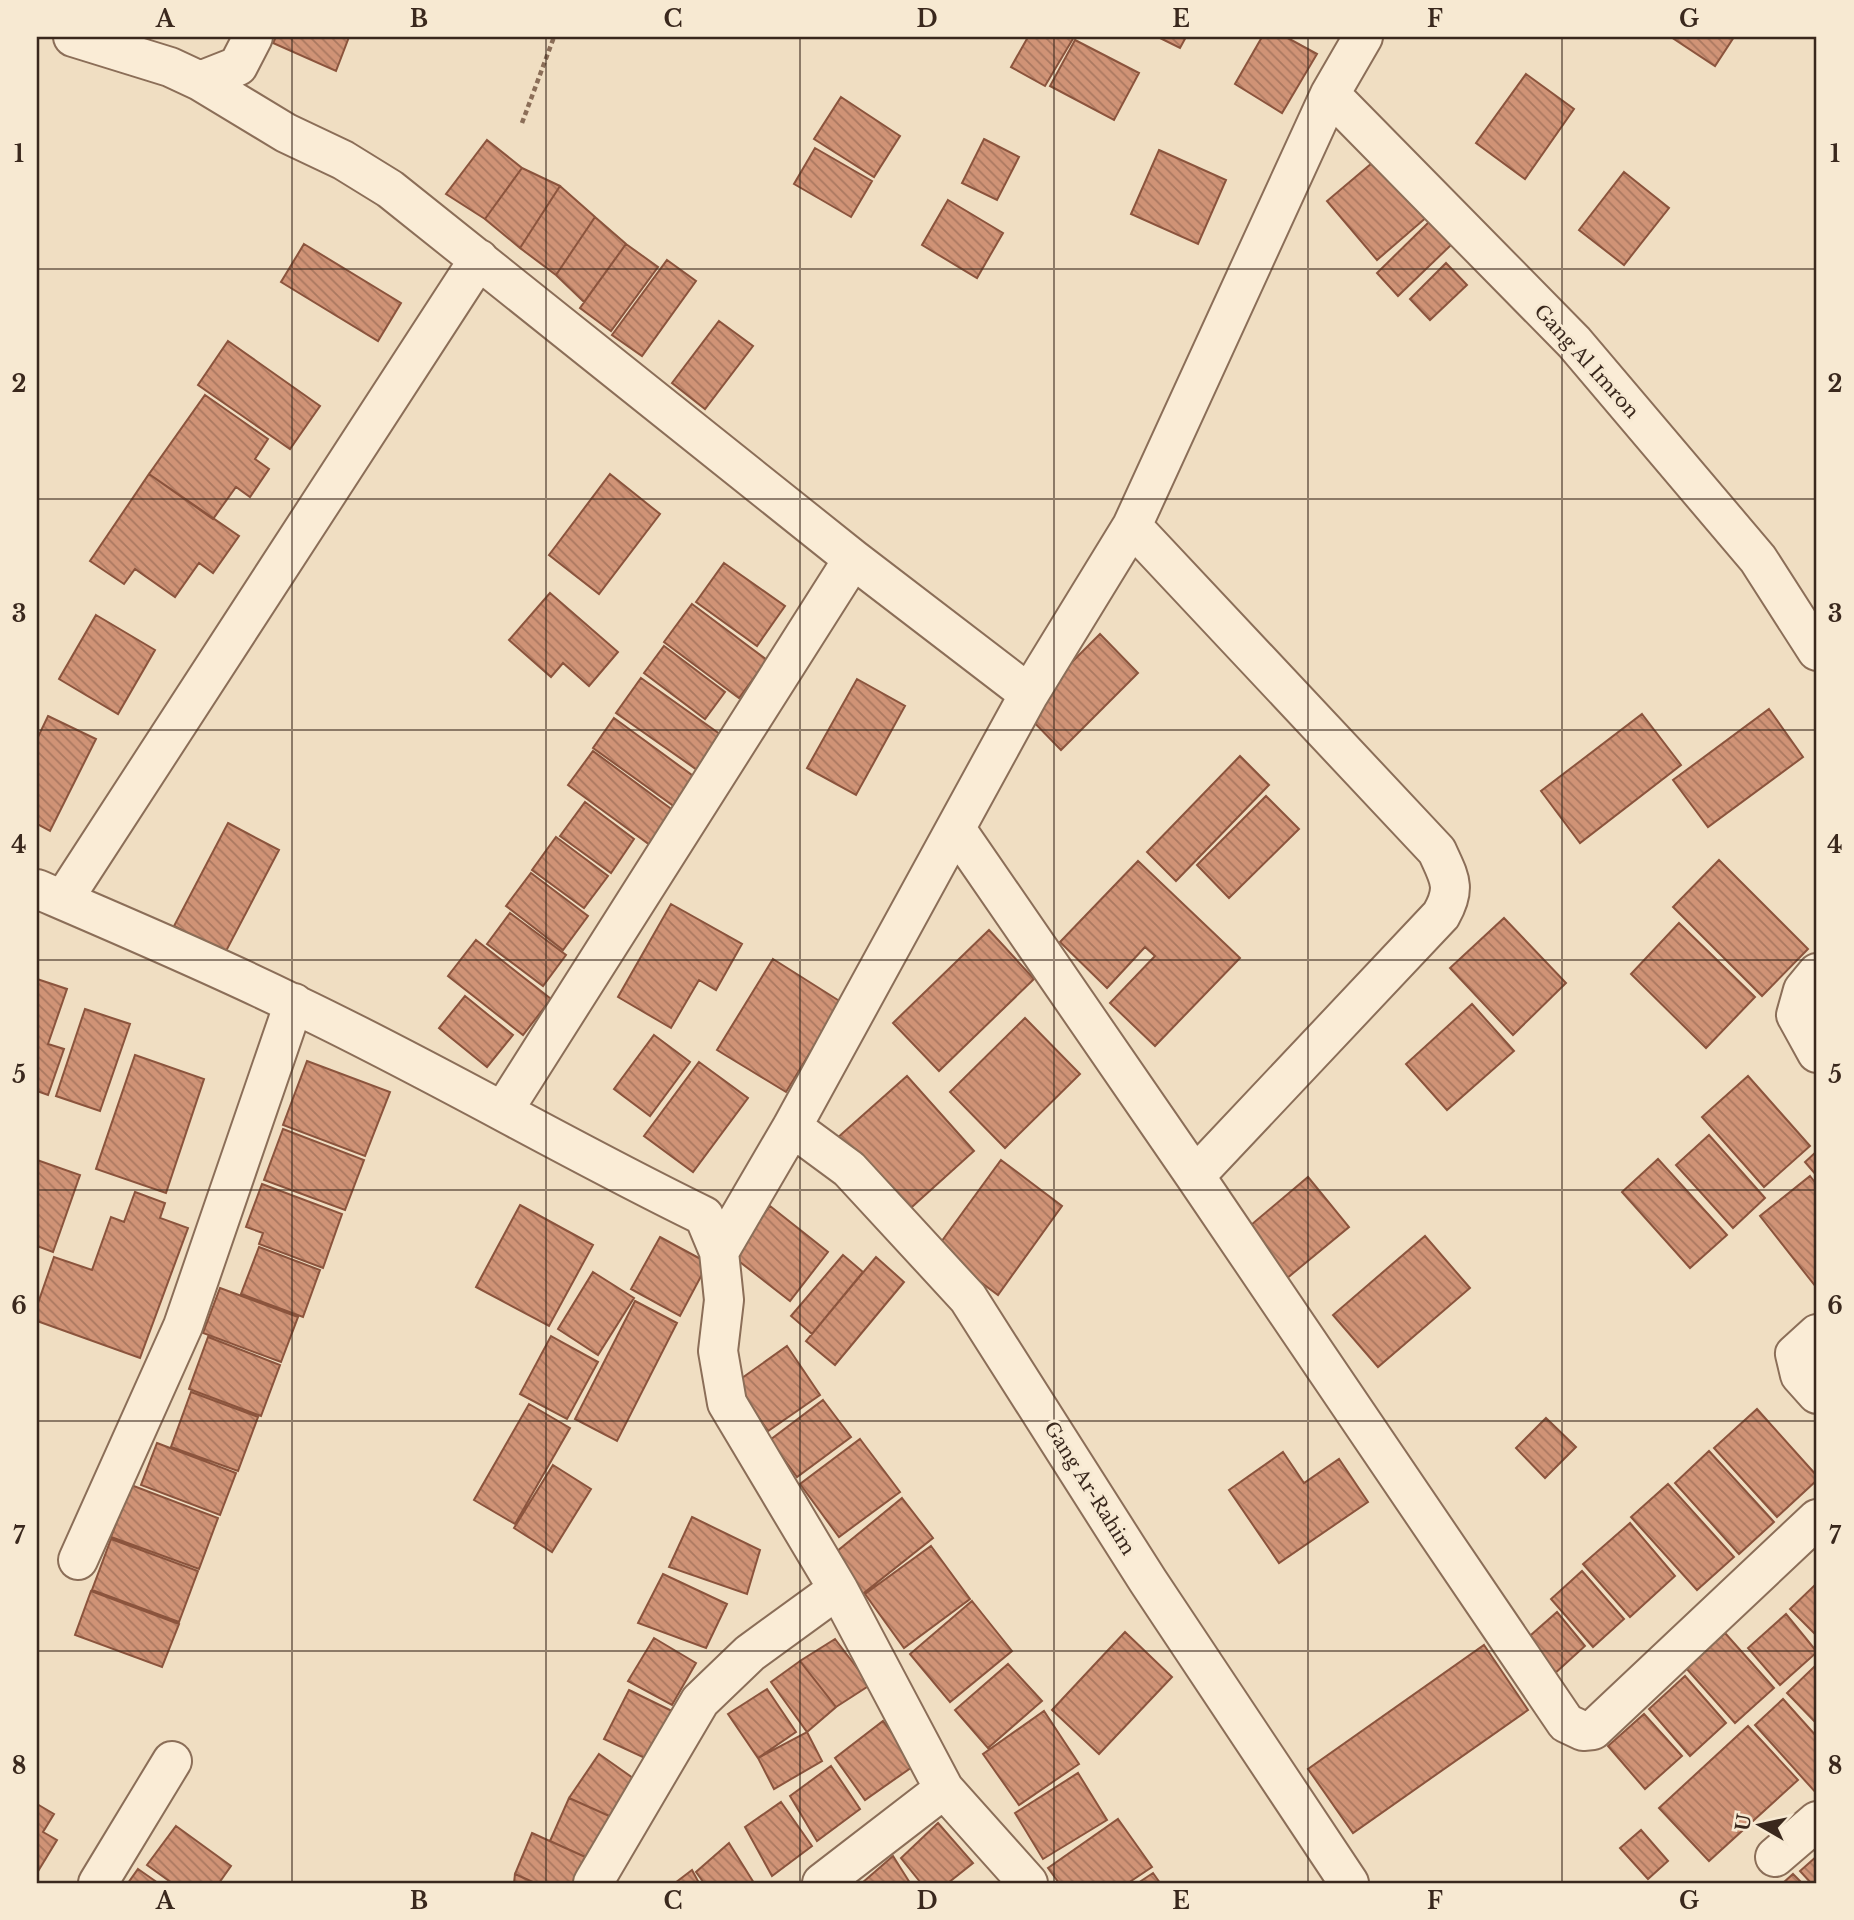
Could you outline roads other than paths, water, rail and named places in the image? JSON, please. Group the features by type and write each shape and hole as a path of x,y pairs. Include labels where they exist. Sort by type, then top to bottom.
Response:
{"street":[{"path":"73,37 170,67 200,81 286,133 344,160 390,189 853,559 1029,694"},
{"path":"200,81 238,66 253,37"},
{"path":"719,1252 792,1127 1029,694 1132,526 1330,94 1363,37"},
{"name":"Gang Al Imron","path":"1330,94 1574,342 1758,559 1817,651"},
{"path":"479,259 50,895 294,1003 503,1111 636,1184 704,1216 719,1252 724,1300 718,1351 727,1403 838,1590 944,1789 1028,1883"},
{"path":"1132,526 1437,851 1449,878 1451,898 1441,915 1195,1175"},
{"path":"503,1111 853,559"},
{"path":"956,829 1195,1175 1566,1723 1583,1731 1593,1730 1817,1519"},
{"path":"1817,973 1803,990 1796,1015 1817,1053"},
{"path":"78,1560 183,1326 294,1003"},
{"name":"Gang Ar-Rahim","path":"792,1127 849,1169 968,1298 1148,1581 1349,1883"},
{"path":"1817,1334 1795,1354 1800,1375 1817,1394"},
{"path":"593,1883 700,1701 750,1653 838,1590"},
{"path":"98,1883 172,1761"},
{"path":"822,1883 944,1789"},
{"path":"1775,1857 1817,1821"}]}
